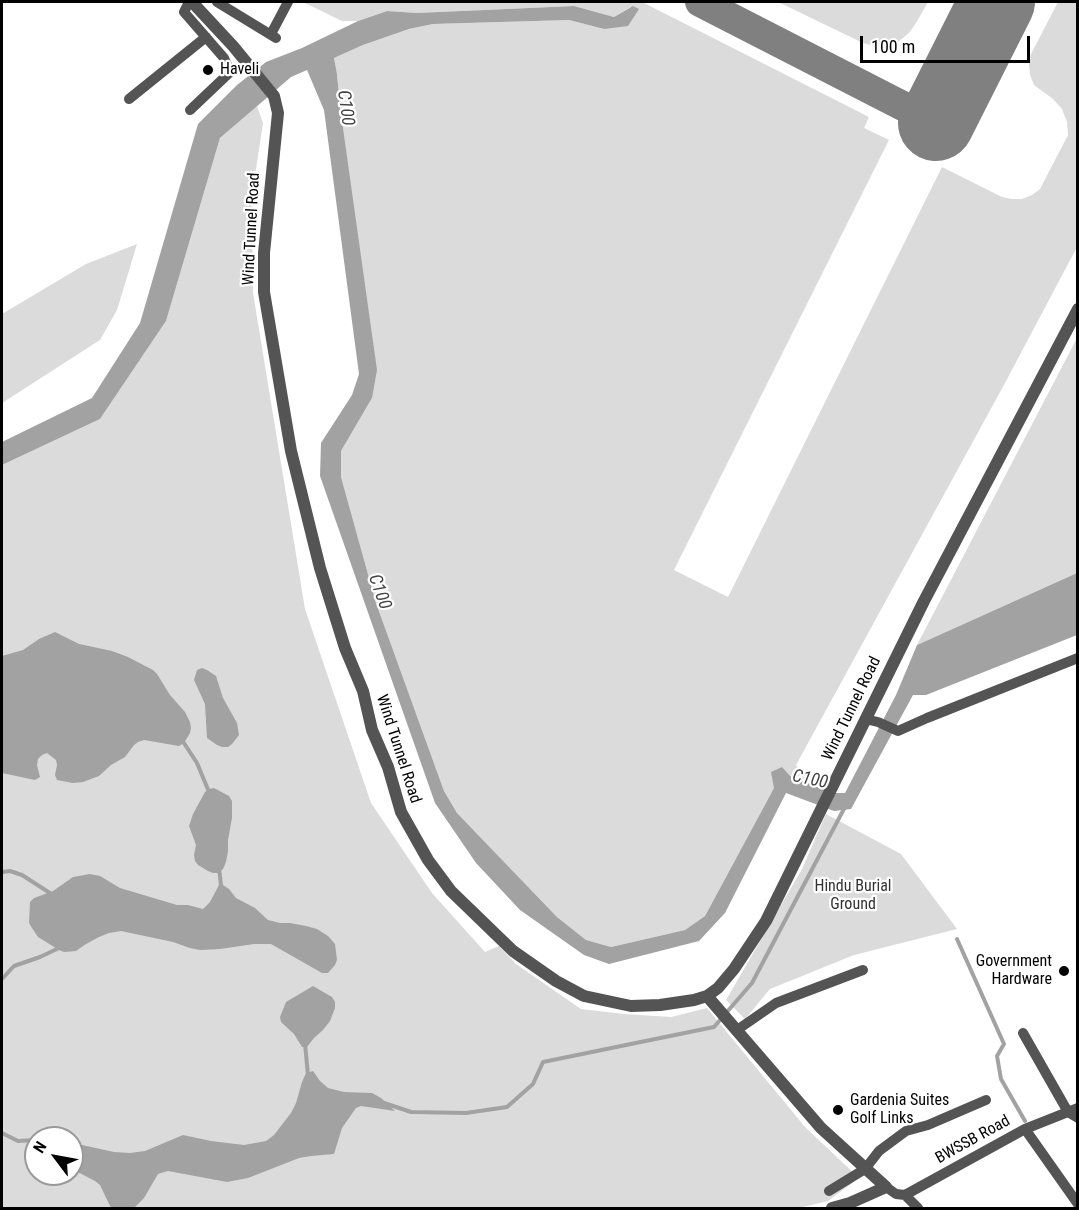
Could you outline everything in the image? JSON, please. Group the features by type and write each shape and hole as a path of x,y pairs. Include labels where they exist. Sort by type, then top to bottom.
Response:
{"street":[{"path":"190,2 184,12 224,58 230,72 190,110"},
{"name":"Wind Tunnel Road","path":"190,2 233,46 274,96 278,113 264,253 264,292 285,420 320,568 345,648 363,691 372,730 388,767 401,812 428,860 451,891 513,951 556,981 584,996 631,1006 660,1005 707,996 730,975 766,921 832,786 872,720 930,591 1077,309"},
{"path":"217,2 274,36 288,2"},
{"path":"129,99 206,37"},
{"path":"872,720 898,731 1077,658"},
{"path":"733,1025 776,1003 863,970"},
{"path":"707,996 821,1128 886,1188 896,1194 906,1196 918,1209"},
{"path":"1023,1033 1074,1113"},
{"path":"829,1191 865,1169 879,1151 906,1131 928,1125 986,1100"},
{"name":"BWSSB Road","path":"906,1196 1025,1128 1074,1113"},
{"path":"1025,1128 1077,1204"},
{"path":"832,1209 886,1188"}],"green space":[{"path":"303,2 642,2 869,117 864,128 889,140 674,570 728,597 942,167 1002,197 1022,199 1040,189 1068,135 1067,122 1062,109 1034,85 1029,64 1031,54 1058,2 1077,2 1077,247 796,765 804,776 803,781 790,776 774,788 705,916 685,930 611,947 586,940 557,917 457,813 444,791 376,603 341,477 341,451 372,398 334,58 409,29 433,24 569,20 604,29 632,6 614,17 574,6 417,13 387,11 358,21 342,21"},
{"path":"778,2 928,2 909,33 899,41 875,46 863,43"},
{"path":"257,106 263,123 252,195 253,293 305,609 371,803 432,893 485,952 499,946 516,964 581,1009 671,1017 707,1008 805,1127 859,1178 828,1201 799,1208 2,1208 2,465 100,419 166,321 220,138"},
{"path":"137,244 117,310 100,340 2,403 2,314 86,264"},
{"path":"1077,338 1077,573 917,645"},
{"name":"Hindu Burial Ground","path":"826,814 901,854 957,929 854,955 770,989 745,1019 726,1000 802,869"}],"shaded area":[{"path":"574,6 614,17 633,6 639,9 628,26 604,29 569,20 433,24 409,29 334,58 377,370 372,398 341,451 341,477 376,603 444,791 457,813 557,917 586,940 611,947 685,930 705,916 774,788 771,772 782,767 790,776 833,793 845,793 896,695 917,645 1077,573 1077,635 926,695 913,695 851,809 834,811 786,793 725,913 699,941 609,964 584,955 520,910 476,863 435,803 320,476 321,443 352,395 359,374 324,110 307,70 291,77 220,138 166,321 100,419 2,465 2,442 92,398 140,323 198,124 237,85 266,62 302,48 358,21 387,11 417,13"},
{"path":"55,632 79,644 128,657 153,670 190,722 190,733 184,743 179,746 144,740 138,742 125,757 111,765 99,776 83,782 57,780 56,760 47,753 38,759 40,777 35,780 2,773 2,656 23,650"},
{"path":"202,668 216,676 223,698 237,723 239,735 228,747 217,745 207,738 205,704 194,680 197,670"},
{"path":"214,788 229,796 232,801 226,862 218,873 208,871 195,861 196,845 189,826 205,792"},
{"path":"90,874 100,876 120,888 177,905 203,909 210,902 220,883 236,898 255,908 268,920 306,926 317,929 328,936 335,944 337,960 328,973 322,973 271,944 200,950 121,931 99,937 76,951 64,952 38,937 29,923 30,902 34,898 53,891 73,877"},
{"path":"313,986 332,997 335,1008 330,1021 323,1030 307,1047 302,1047 294,1034 281,1022 280,1017 286,1002"},
{"path":"313,1071 328,1088 344,1092 372,1093 395,1111 361,1106 356,1108 342,1128 334,1154 299,1158 248,1178 227,1182 168,1171 158,1174 144,1198 134,1208 111,1208 100,1185 84,1175 84,1145 130,1153 145,1151 183,1135 244,1145 266,1141 274,1135 291,1113 306,1073"}],"waterway":[{"path":"182,740 197,763 209,792"},
{"path":"384,1103 411,1112 466,1113 507,1107 533,1084 543,1062 714,1027 752,983 846,805"},
{"path":"219,867 221,886"},
{"path":"2,872 10,871 22,875 53,895"},
{"path":"957,939 1004,1044 997,1056 1001,1079 1025,1121"},
{"path":"2,979 14,966 59,948"},
{"path":"305,1044 308,1075"},
{"path":"2,1133 18,1141 24,1141"}],"taxiway":[{"path":"700,2 936,123"}],"runway":[{"path":"936,123 997,2"}],"place":[{"name":"Haveli","path":"208,70"},
{"name":"Government Hardware","path":"1064,971"},
{"name":"Gardenia Suites Golf Links","path":"838,1110"}],"water label":[{"name":"C100","path":"345,108"},
{"name":"C100","path":"379,592"},
{"name":"C100","path":"810,780"}]}
